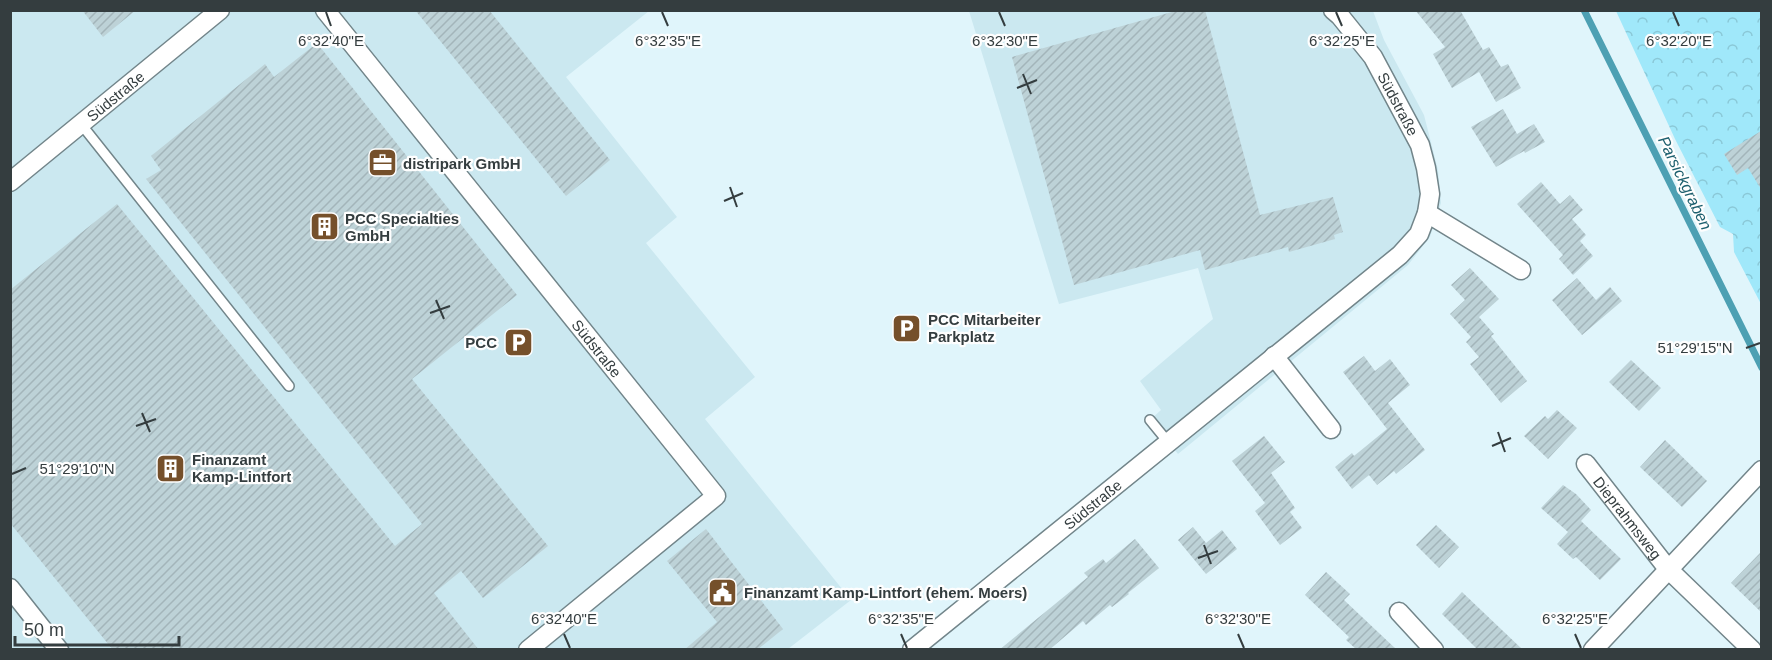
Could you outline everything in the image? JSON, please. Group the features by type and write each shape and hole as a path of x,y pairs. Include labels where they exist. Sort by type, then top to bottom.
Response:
{"street":[{"name":"Südstraße","path":"10,182 220,10"},
{"name":"Südstraße","path":"325,10 716,496 528,650"},
{"name":"Südstraße","path":"912,650 1400,255 1419,234 1430,194 1419,144 1373,57 1333,10"},
{"path":"1426,213 1521,270"},
{"path":"1274,356 1331,429"},
{"name":"Dieprahmsweg","path":"1586,464 1668,569 1752,650"},
{"name":"Dieprahmsweg","path":"1593,650 1761,470"},
{"path":"10,588 59,650"},
{"path":"1400,612 1434,650"}],"lane":[{"path":"81,124 289,386"},
{"path":"1150,420 1168,442"}],"shaded area":[{"path":"10,11 649,11 566,77 677,217 646,243 755,377 705,419 851,600 788,649 11,649"},
{"path":"969,11 1373,11 1384,40 1424,115 1438,170 1441,203 1430,237 1408,265 1178,454 1150,420 1161,410 1140,381 1213,319 1198,268 1059,304"}],"green space":[{"path":"1616,11 1761,11 1761,304 1734,252 1733,234 1720,227 1675,139"}],"building":[{"path":"82,10 136,10 103,37"},
{"path":"415,10 489,10 610,160 566,196"},
{"path":"1179,10 1205,10 1260,215 1333,197 1343,232 1334,235 1335,239 1289,252 1288,247 1205,270 1200,250 1074,285 1012,57"},
{"path":"1415,10 1460,10 1483,50 1489,47 1501,67 1508,64 1521,88 1496,102 1479,72 1452,88 1433,54 1445,47"},
{"path":"317,43 517,295 412,379 548,546 483,598 461,571 434,593 479,650 113,650 10,523 10,290 117,204 395,546 422,524 146,179 161,170 151,156 265,64 274,77"},
{"path":"1503,109 1517,134 1534,124 1545,142 1496,167 1471,127"},
{"path":"1761,131 1761,189 1748,168 1737,175 1724,154"},
{"path":"1541,182 1560,204 1570,195 1583,210 1572,219 1586,235 1580,241 1593,256 1573,275 1559,259 1563,255 1517,204"},
{"path":"1470,268 1499,299 1479,317 1527,381 1501,403 1470,364 1479,357 1466,342 1471,337 1450,314 1465,300 1451,285"},
{"path":"1577,278 1596,300 1610,287 1622,301 1582,335 1552,300"},
{"path":"1364,356 1375,371 1390,359 1410,385 1388,403 1425,450 1396,474 1394,471 1377,485 1369,475 1352,489 1335,467 1352,453 1354,456 1387,429 1343,372"},
{"path":"1631,360 1661,388 1639,411 1609,382"},
{"path":"1557,410 1577,428 1548,459 1524,436 1545,416 1548,419"},
{"path":"1264,436 1285,462 1271,473 1295,508 1290,512 1302,528 1280,545 1255,511 1265,503 1232,461"},
{"path":"1665,440 1707,481 1682,507 1640,467"},
{"path":"1563,485 1576,494 1591,510 1581,521 1621,559 1600,580 1576,557 1573,559 1557,544 1568,532 1541,508"},
{"path":"1436,525 1459,547 1439,568 1416,545"},
{"path":"1193,527 1206,543 1222,530 1237,549 1206,574 1178,540"},
{"name":"Finanzamt Kamp-Lintfort (ehem. Moers)","path":"706,529 783,629 757,650 684,650 717,622 667,561"},
{"path":"1135,539 1159,568 1129,594 1112,607 1110,605 1086,625 1083,621 1049,650 999,650 1088,577 1084,573 1103,559 1106,563"},
{"path":"1761,552 1761,612 1731,583"},
{"path":"1326,572 1350,594 1344,600 1397,650 1357,650 1346,640 1349,637 1305,595"},
{"path":"1462,592 1523,650 1478,650 1442,614"}],"waterway":[{"name":"Parsickgraben","path":"1584,10 1762,368"}],"place":[{"name":"distripark GmbH","path":"382,163"},
{"name":"PCC Specialties GmbH","path":"324,227"},
{"name":"PCC Mitarbeiter Parkplatz","path":"907,328"},
{"name":"PCC","path":"518,342"},
{"name":"Finanzamt Kamp-Lintfort","path":"171,468"},
{"name":"Finanzamt Kamp-Lintfort (ehem. Moers)","path":"723,592"}]}
